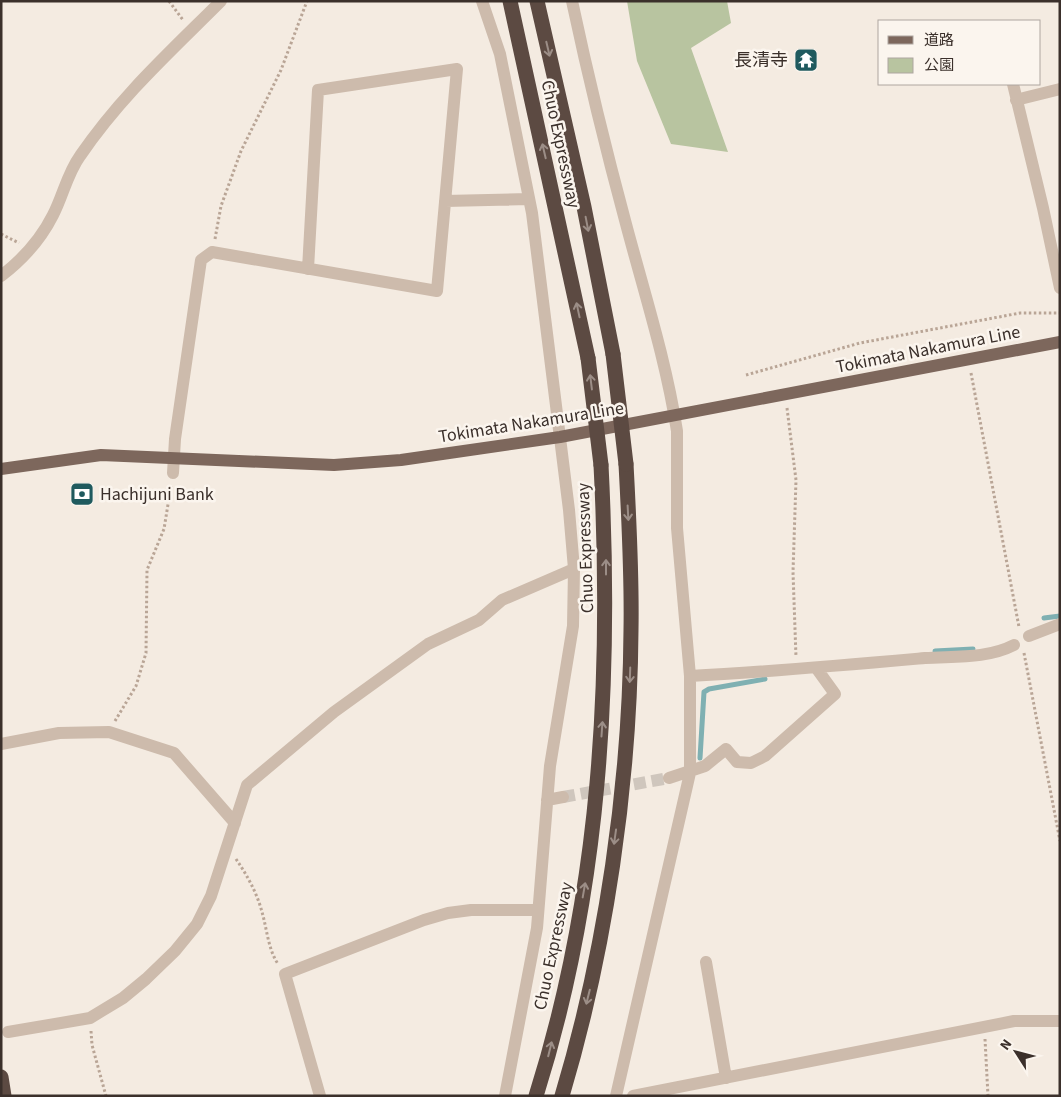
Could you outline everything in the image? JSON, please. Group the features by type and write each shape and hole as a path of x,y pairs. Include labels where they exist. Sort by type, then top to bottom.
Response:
{"highway":[{"name":"Chuo Expressway","path":"510,1 588,358 601,465 606,550 606,629 599,778 587,874 570,971 536,1096"},
{"name":"Chuo Expressway","path":"537,1 584,207 613,354 626,464 631,630 629,704 622,780 593,976 562,1096"},
{"path":"1,1077 4,1096"}],"main road":[{"name":"Tokimata Nakamura Line","path":"1,469 100,454 334,465 402,460 560,437 1060,342"}],"street":[{"path":"1,276 31,248 42,232 53,215 78,158 114,108 221,1"},
{"path":"482,1 500,54 529,199 560,437 574,569 573,626 550,766 532,960 518,1016 509,1080 504,1096"},
{"path":"572,1 606,151 662,358 677,431 677,528 690,676 690,773 616,1096"},
{"path":"173,473 201,260 212,252 308,269 437,291 457,69 318,90 308,269"},
{"path":"1012,85 1043,208 1060,288"},
{"path":"1016,100 1060,90"},
{"path":"445,201 529,199"},
{"path":"8,1032 90,1018 123,998 175,951 197,924 211,896 247,785 334,712 428,644 479,620 502,600 574,569"},
{"path":"690,676 817,669 927,658 974,656 1022,641 1060,624"},
{"path":"669,778 690,773 705,766 726,749 737,762 751,763 765,756 835,694 817,669"},
{"path":"1,744 59,733 109,732 174,753 235,823"},
{"path":"547,800 563,797"},
{"path":"320,1096 285,974 424,920 448,913 471,910 537,910"},
{"path":"706,962 726,1078"},
{"path":"633,1096 1014,1021 1060,1020"}],"path":[{"path":"168,1 191,31"},
{"path":"212,252 222,206 241,151 281,70 307,1"},
{"path":"746,375 860,343 1020,313 1060,312"},
{"path":"971,373 1060,841"},
{"path":"787,408 796,480 793,572 797,670"},
{"path":"109,732 136,686 146,653 147,570 164,530 173,473"},
{"path":"228,847 252,886 261,909 272,956 285,974"},
{"path":"90,1018 92,1045 106,1096"},
{"path":"981,1028 986,1039 988,1096"}],"green space":[{"path":"627,1 727,1 731,23 691,48 728,152 671,144 637,61"}],"waterway":[{"path":"1044,618 1060,616"},
{"path":"935,651 973,649"},
{"path":"700,758 704,692 709,689 765,679"}],"tunnel":[{"path":"563,797 669,778"}],"place":[{"name":"長清寺","path":"806,60"},
{"name":"Hachijuni Bank","path":"82,494"}]}
